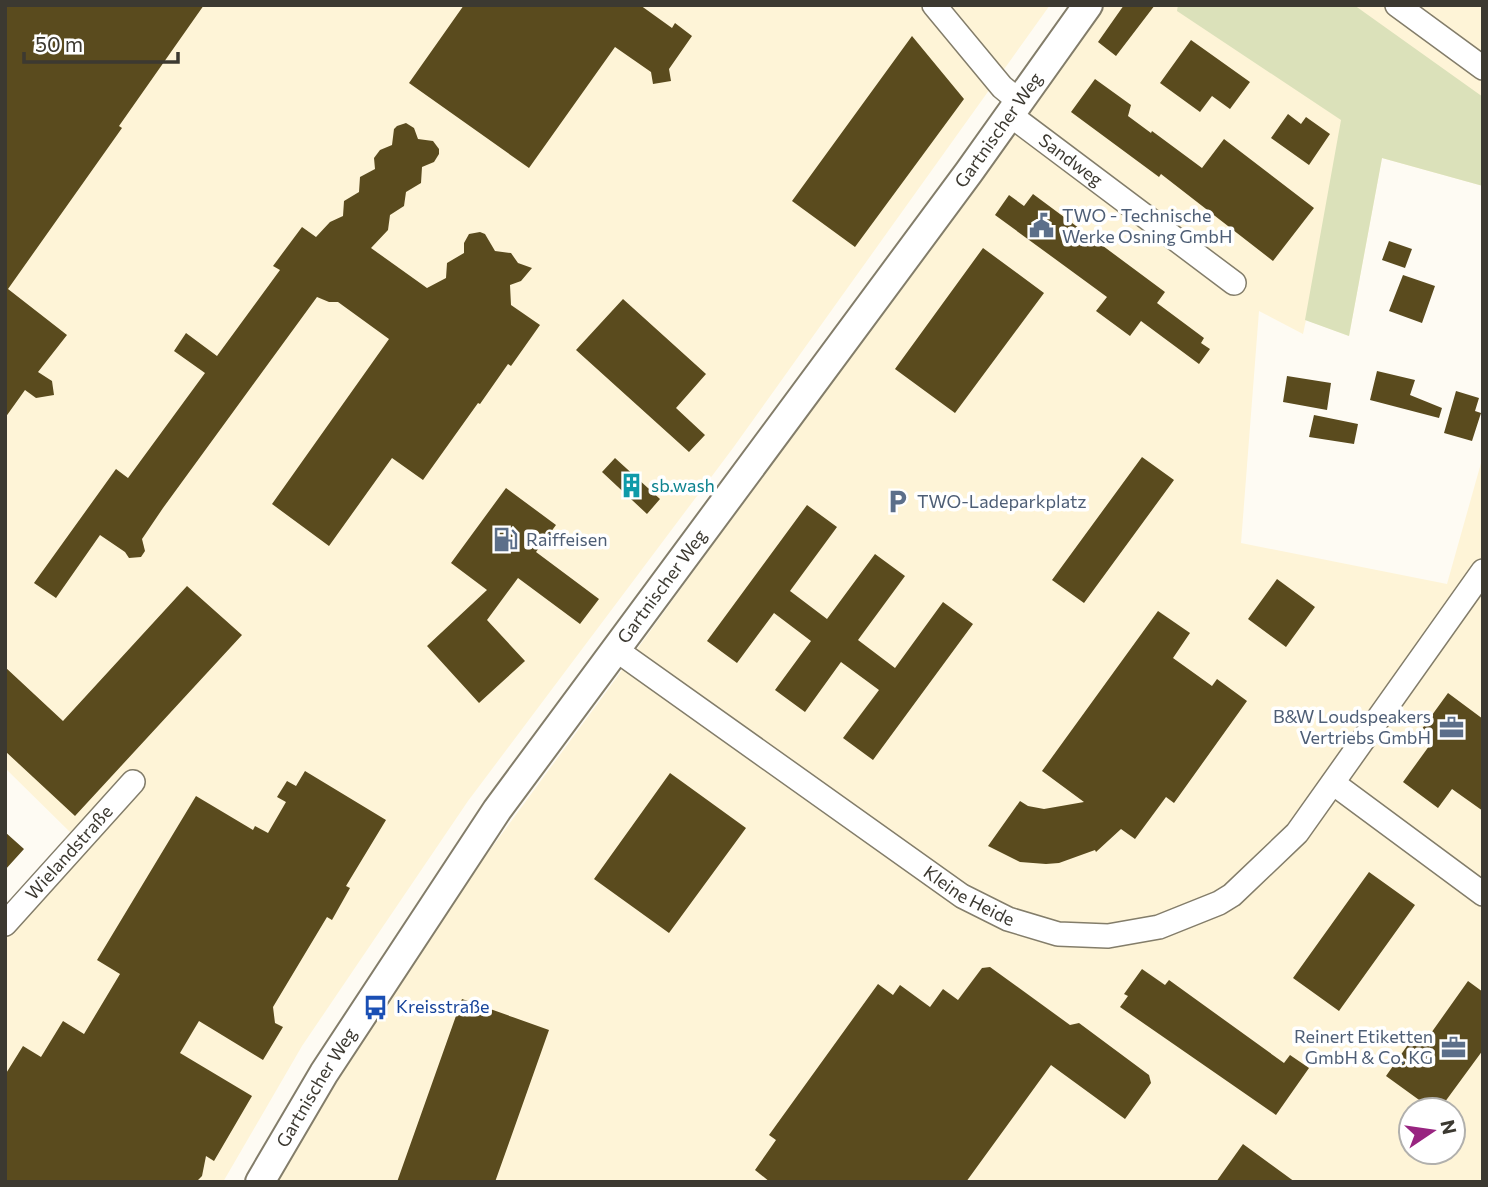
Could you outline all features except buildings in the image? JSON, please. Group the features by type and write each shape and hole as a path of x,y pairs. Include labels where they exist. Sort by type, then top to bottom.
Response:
{"street":[{"name":"Sandweg","path":"934,5 1002,88 1014,107 1234,283"},
{"name":"Gartnischer Weg","path":"260,1182 324,1073 497,810 961,182 1088,5"},
{"path":"1397,5 1483,68"},
{"name":"Kleine Heide","path":"615,649 962,896 1008,919 1058,934 1108,936 1159,927 1219,903 1232,895 1297,833 1483,571"},
{"name":"Wielandstraße","path":"5,923 132,782"},
{"path":"1333,783 1483,894"}],"shaded area":[{"path":"5,5 1050,5 733,448 468,801 302,1046 223,1182 5,1182 5,909 74,836 5,768"},
{"path":"1103,5 1483,5 1483,186 1382,158 1349,336 1306,320 1303,334 1259,311 1241,543 1447,584 1483,456 1483,1182 276,1182 329,1088 451,903"}],"green space":[{"path":"1178,5 1354,5 1483,97 1483,186 1382,158 1349,336 1305,320 1341,120 1177,11"}],"place":[{"name":"TWO - Technische Werke Osning GmbH","path":"1042,226"},
{"name":"sb.wash","path":"631,486"},
{"name":"TWO-Ladeparkplatz","path":"897,502"},
{"name":"Raiffeisen","path":"506,540"},
{"name":"B&W Loudspeakers Vertriebs GmbH","path":"1451,727"},
{"name":"Kreisstraße","path":"376,1007"},
{"name":"Reinert Etiketten GmbH & Co. KG","path":"1453,1047"}]}
